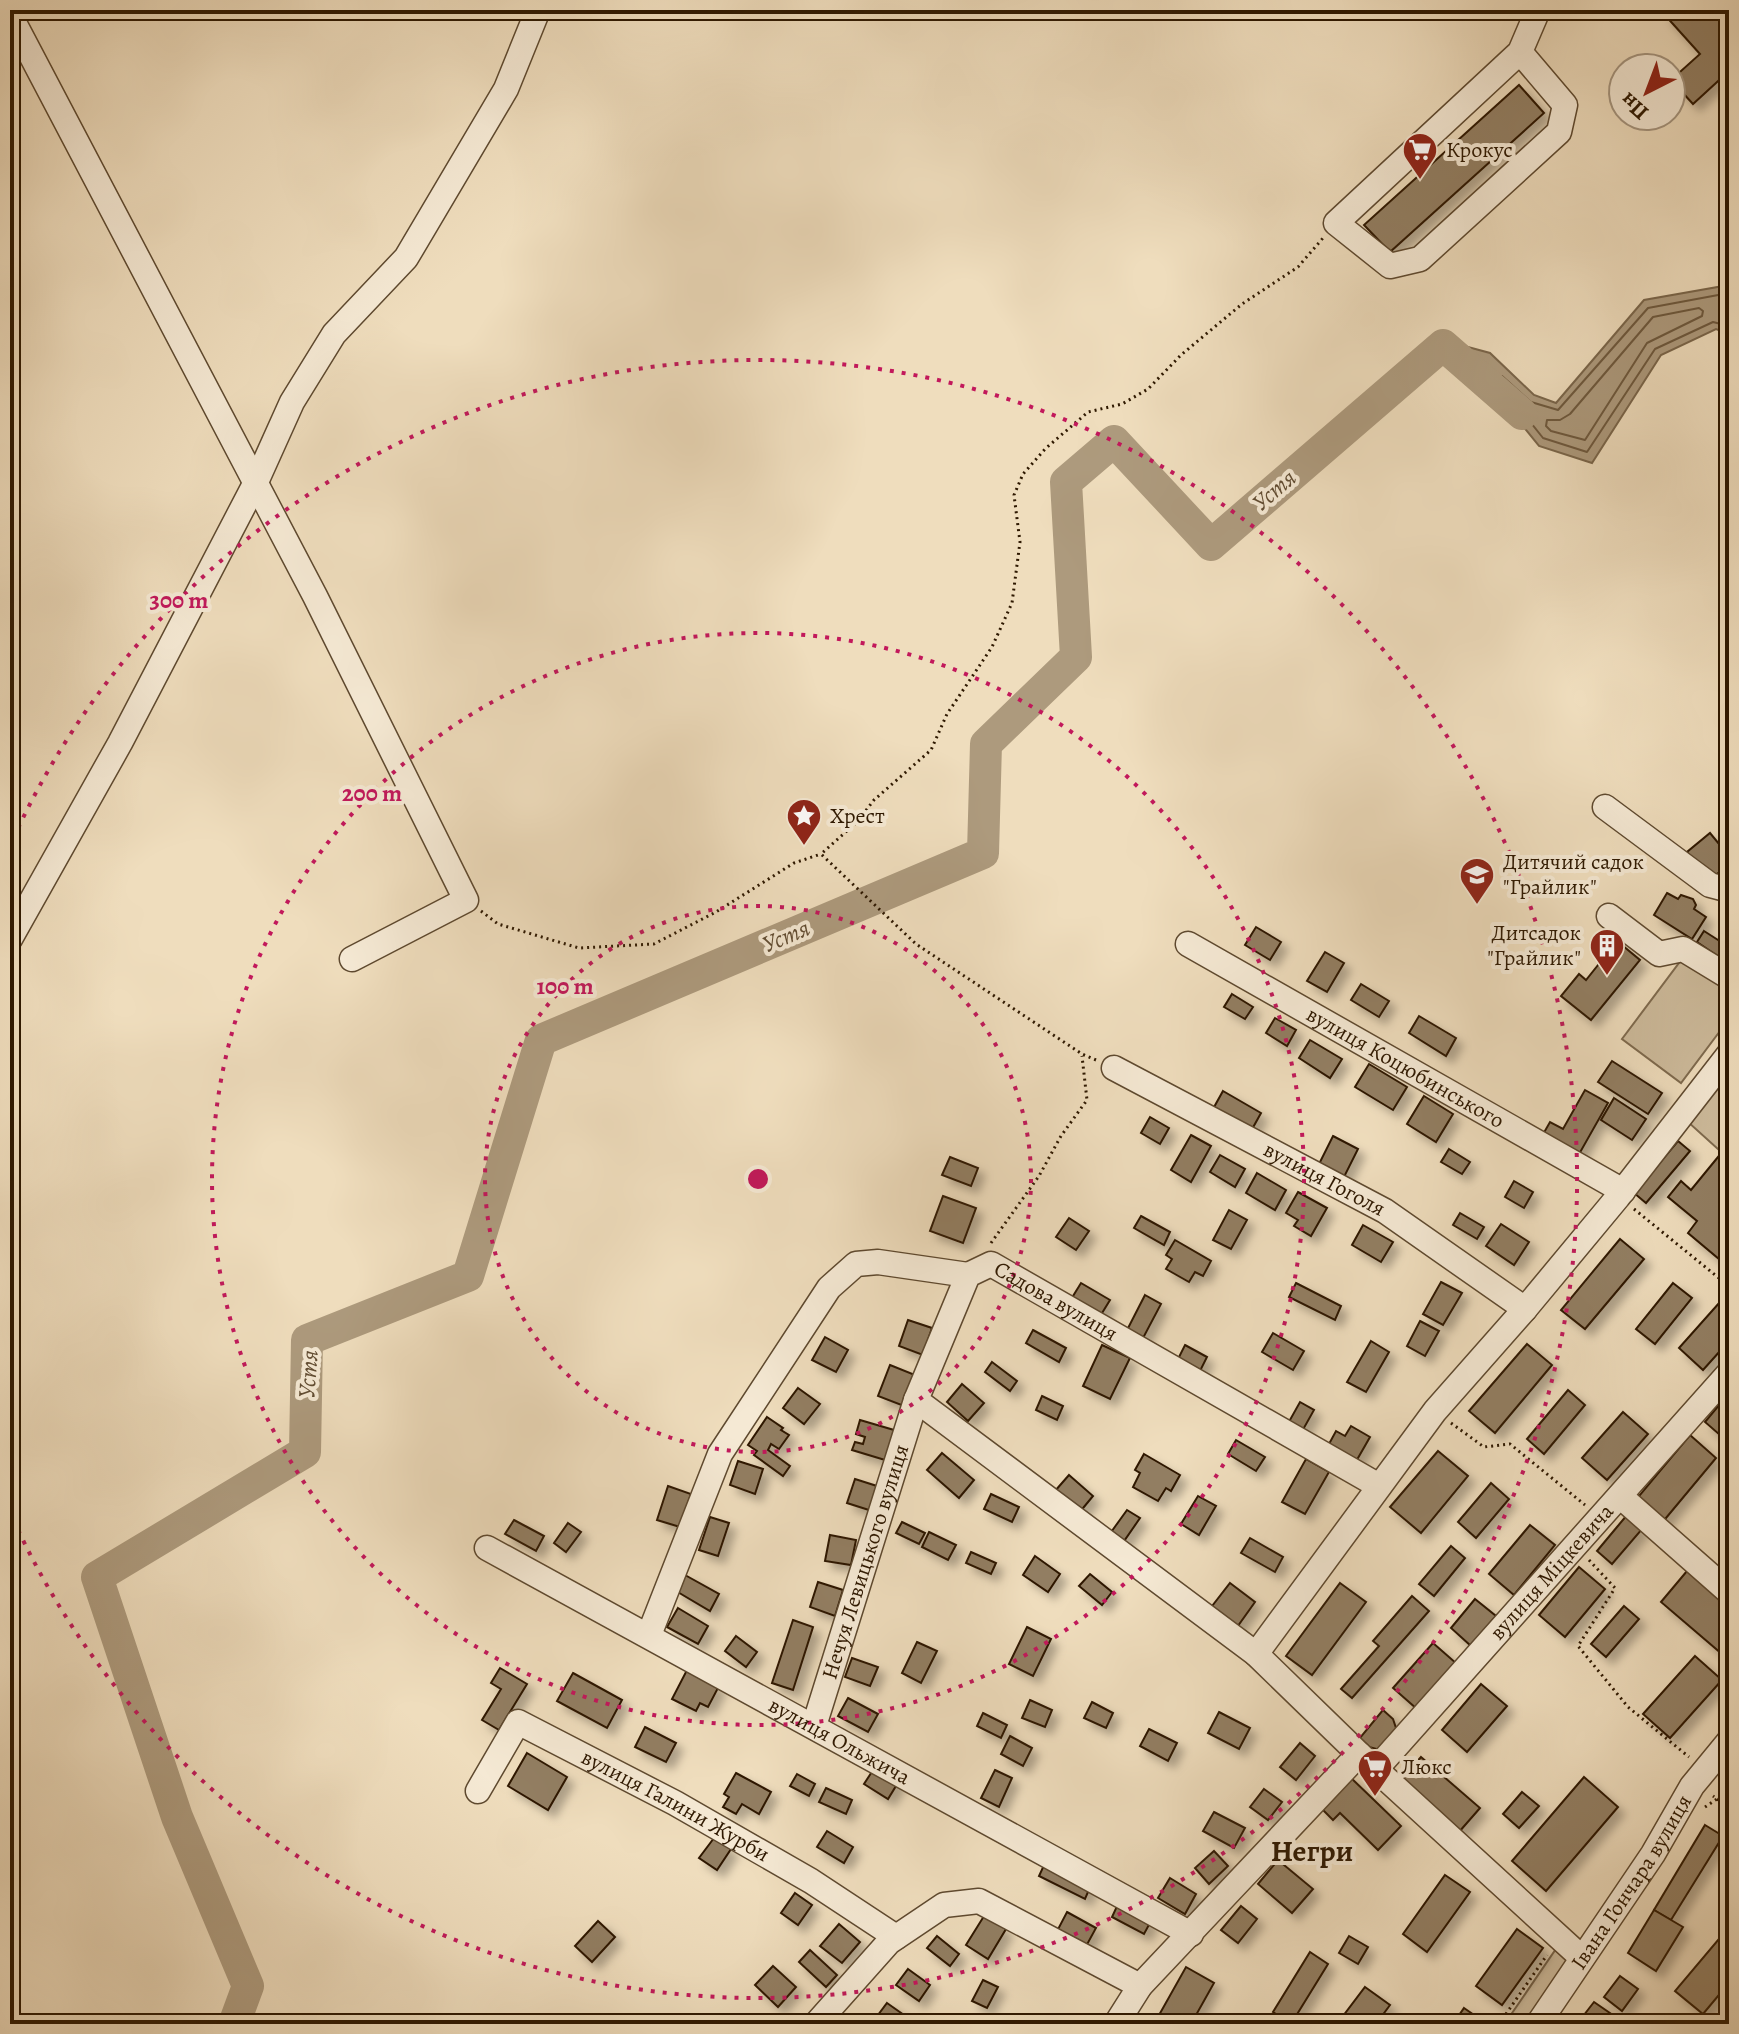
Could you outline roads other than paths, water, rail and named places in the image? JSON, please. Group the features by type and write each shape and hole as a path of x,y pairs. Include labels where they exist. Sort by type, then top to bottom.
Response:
{"street":[{"path":"10,939 120,743 256,482 292,402 334,334 406,258 506,89 538,10"},
{"path":"1520,52 1565,105 1559,132 1420,259 1390,266 1336,223 1520,52 1538,10"},
{"path":"10,15 256,482 466,900 352,959"},
{"path":"1605,807 1710,885 1729,890"},
{"path":"1609,916 1659,954 1683,949 1729,977"},
{"name":"вулиця Коцюбинського","path":"1188,944 1621,1194"},
{"path":"1256,1654 1435,1411 1621,1194 1729,1054"},
{"name":"вулиця Гоголя","path":"1114,1068 1385,1211 1525,1309"},
{"path":"649,1635 720,1454 829,1288 856,1264 878,1262 968,1275"},
{"name":"Садова вулиця","path":"916,1400 968,1275 991,1264 1379,1486"},
{"name":"вулиця Міцкевича","path":"1116,2024 1140,1986 1367,1762 1576,1546 1729,1373"},
{"path":"916,1400 1256,1654 1367,1762 1582,1958"},
{"name":"Нечуя Левицького вулиця","path":"814,1726 916,1400"},
{"path":"1620,1496 1729,1592"},
{"name":"вулиця Ольжича","path":"487,1548 1191,1934"},
{"name":"вулиця Галини Журби","path":"478,1791 518,1722 675,1803 811,1881 896,1937"},
{"name":"Івана Гончара вулиця","path":"1538,2024 1653,1854 1692,1786 1729,1741"},
{"path":"816,2024 896,1937 944,1905 979,1901 1140,1986"}],"water":[{"path":"1729,285 1729,334 1716,329 1661,355 1592,463 1539,446 1457,344 1490,353 1534,395 1556,403 1644,300"}],"waterway":[{"name":"Устя","path":"234,2024 248,1986 177,1817 97,1577 305,1452 307,1340 468,1276 541,1040 983,853 986,744 1076,657 1066,482 1114,441 1211,545 1443,345 1522,414"}],"place":[{"name":"Крокус","path":"1420,181"},
{"name":"Хрест","path":"804,847"},
{"name":"Дитячий садок \"Грайлик\"","path":"1477,906"},
{"name":"Дитсадок \"Грайлик\"","path":"1607,977"},
{"name":"Люкс","path":"1375,1798"}],"district":[{"name":"Негри","path":"1312,1851"}]}
